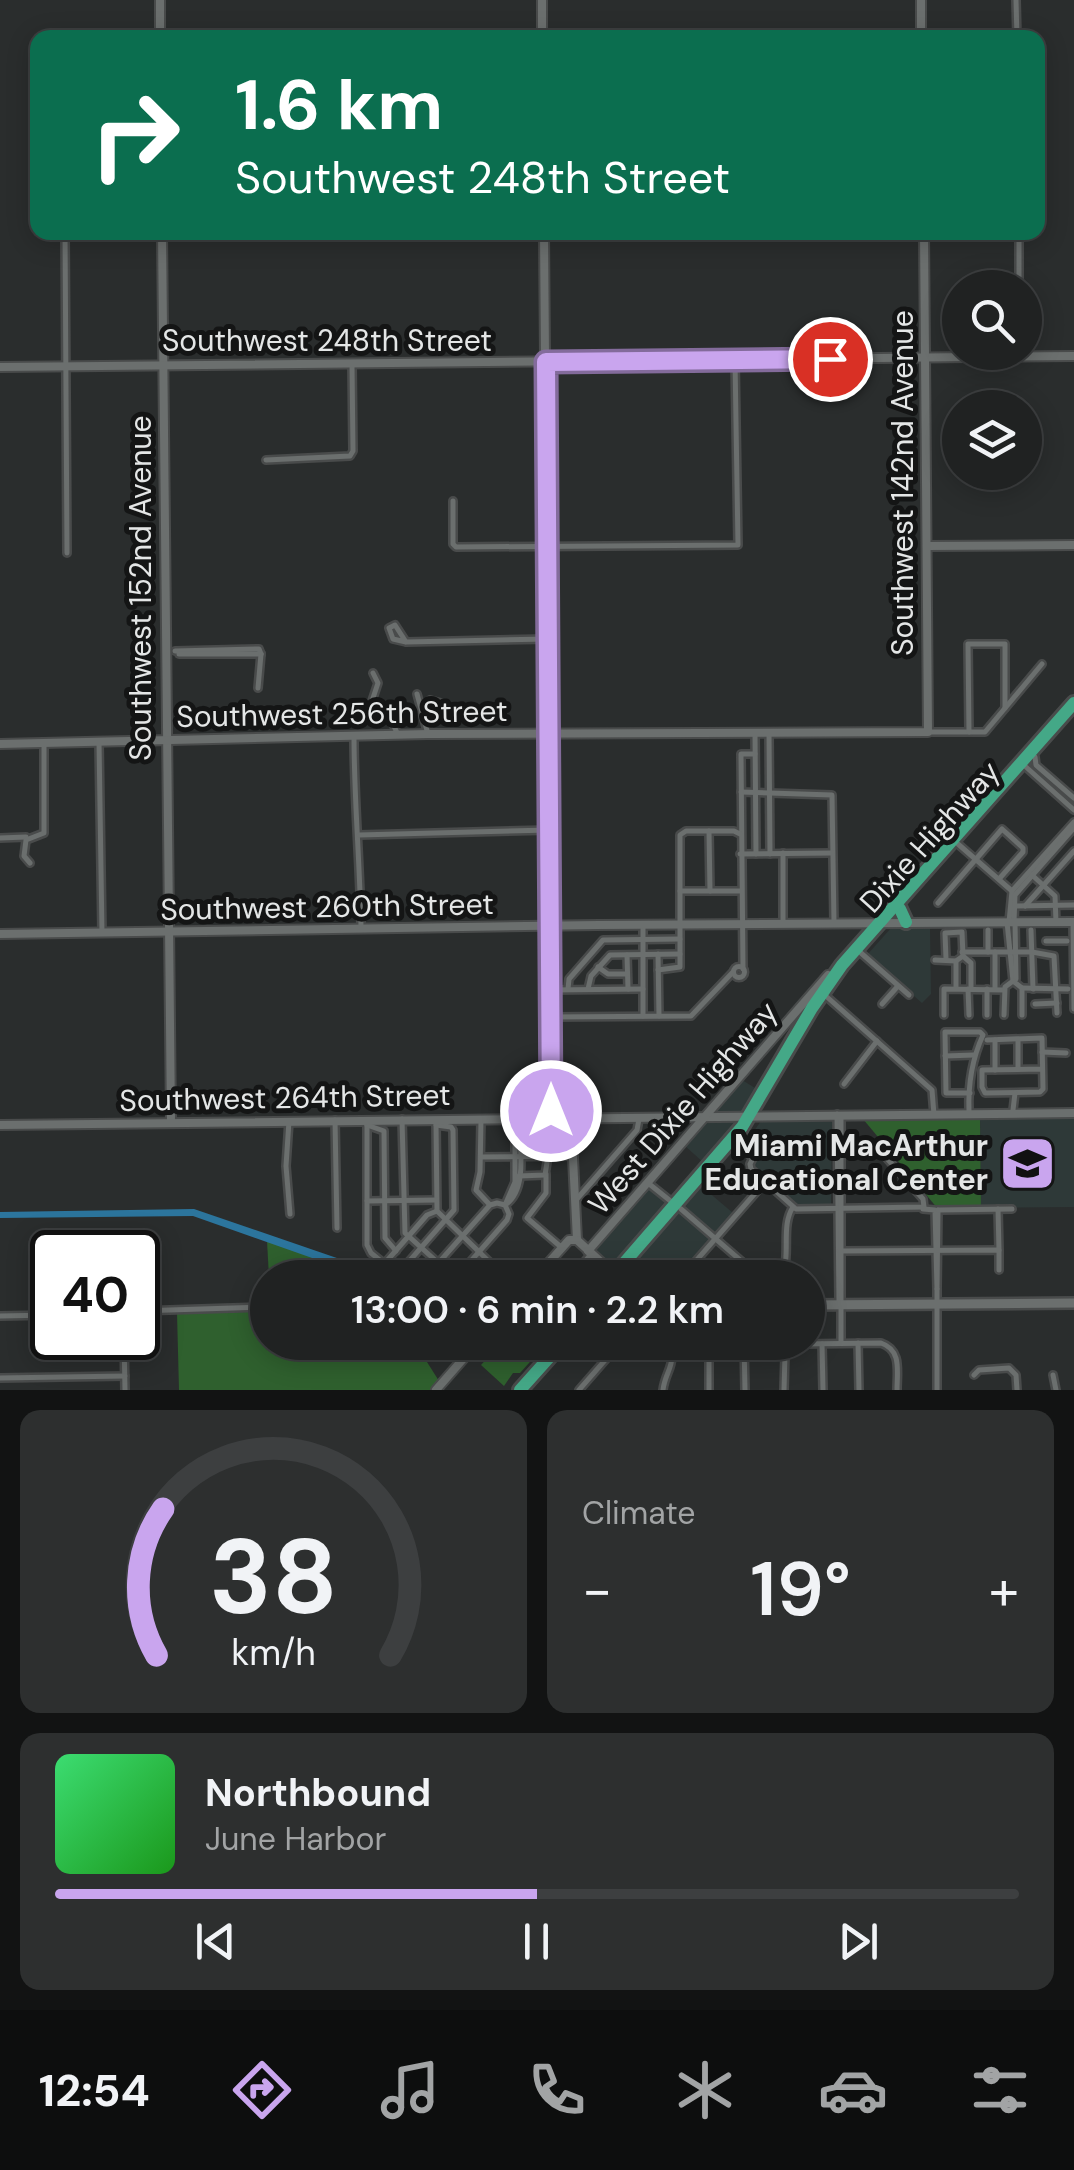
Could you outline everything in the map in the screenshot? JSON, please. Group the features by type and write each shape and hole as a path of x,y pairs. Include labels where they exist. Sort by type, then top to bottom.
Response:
{"highway":[{"name":"Dixie Highway","path":"753,1118 820,995 857,953 876,924 1074,703"},
{"name":"Dixie Highway","path":"857,953 876,924 903,916 958,844 1074,713"},
{"path":"630,1260 737,1144 753,1118"},
{"path":"632,1260 753,1118"},
{"path":"512,1390 537,1360"},
{"path":"523,1387 538,1360"},
{"path":"523,1387 547,1360"}],"main road":[{"path":"825,1304 1074,1303"}],"street":[{"path":"160,0 160,30"},
{"path":"542,0 542,30"},
{"path":"921,0 922,30"},
{"path":"1016,0 1016,30"},
{"path":"65,240 67,553"},
{"name":"Southwest 152nd Avenue","path":"162,240 171,1122"},
{"path":"544,240 552,1118"},
{"name":"Southwest 142nd Avenue","path":"924,240 928,732"},
{"path":"1019,240 1019,270"},
{"name":"Southwest 248th Street","path":"1042,355 1074,356"},
{"name":"Southwest 248th Street","path":"0,367 942,357"},
{"path":"453,501 456,548 738,545 735,360"},
{"path":"266,460 346,458 353,451 352,364"},
{"path":"927,546 1074,545"},
{"path":"406,642 548,639"},
{"path":"969,732 968,644 1005,644 1004,708"},
{"path":"174,652 261,654 258,688"},
{"path":"1004,708 1042,664"},
{"path":"373,673 378,683 372,700 388,712 398,735"},
{"path":"417,694 418,706 421,718 428,729 441,714 441,704 428,700 418,706"},
{"name":"Southwest 256th Street","path":"0,744 398,735 428,729 549,733 985,732 1004,708"},
{"path":"769,732 770,854"},
{"path":"755,733 756,854"},
{"path":"354,736 361,930"},
{"path":"99,742 102,933"},
{"path":"0,838 29,838 44,833 44,743"},
{"path":"551,1018 692,1015 737,971 741,958 741,754 755,754"},
{"path":"1030,762 1074,798"},
{"path":"1030,762 1074,810"},
{"path":"742,792 831,794 834,923"},
{"path":"1011,922 1015,895 1069,836 1074,825"},
{"path":"938,903 1002,829 1023,852 999,878"},
{"path":"359,834 549,830"},
{"path":"658,970 679,969 680,835 686,831 740,834"},
{"path":"709,831 710,891"},
{"path":"1014,982 1012,891 1069,836"},
{"path":"29,838 24,850 30,863"},
{"path":"958,844 1012,891"},
{"path":"1025,906 1074,851"},
{"path":"740,854 834,853"},
{"path":"783,854 783,924"},
{"path":"1032,875 1055,896 1056,922"},
{"path":"680,891 740,891"},
{"path":"1034,896 1043,905"},
{"path":"1014,906 1074,905"},
{"path":"903,916 1074,922 1074,1009"},
{"path":"643,924 643,1016"},
{"name":"Southwest 260th Street","path":"0,934 876,924"},
{"path":"988,930 995,989"},
{"path":"1031,930 1032,989"},
{"path":"946,960 947,932 962,932 963,954 971,963 969,1015"},
{"path":"568,990 569,979 601,941 680,939"},
{"path":"1046,953 1046,939 1066,941"},
{"path":"857,953 909,995"},
{"path":"956,989 956,961 963,954 1046,953 1056,959 1057,1013"},
{"path":"658,954 659,1016"},
{"path":"588,989 590,978 610,955 680,954"},
{"path":"627,955 628,989"},
{"path":"936,960 956,961"},
{"path":"598,968 608,974 628,974"},
{"path":"1014,982 1022,988 1068,989"},
{"path":"944,1015 944,989 1004,990 1014,982"},
{"path":"882,1004 898,986"},
{"path":"1022,988 1022,1015"},
{"path":"550,990 643,989"},
{"path":"987,989 988,1015"},
{"path":"1004,990 1004,1015"},
{"path":"820,995 932,1090 934,1113"},
{"name":"West Dixie Highway","path":"590,1252 707,1116 820,995"},
{"path":"1035,1004 1057,1003"},
{"path":"969,1004 987,1004"},
{"path":"1004,1004 1022,1004"},
{"path":"970,1093 946,1093 945,1032 980,1032 995,1040 1042,1038 1042,1069 1040,1092 986,1093 982,1070 1042,1069"},
{"path":"970,1110 974,1055 985,1037"},
{"path":"1018,1039 1018,1069"},
{"path":"995,1040 995,1070"},
{"path":"844,1084 877,1042"},
{"path":"1042,1052 1066,1052"},
{"path":"945,1056 974,1055"},
{"path":"1015,1093 1015,1106"},
{"name":"Southwest 264th Street","path":"934,1113 1015,1106 1074,1111"},
{"name":"Southwest 264th Street","path":"0,1124 402,1119 436,1122 481,1118 753,1118 1074,1111"},
{"path":"838,1210 842,1142 839,1114"},
{"path":"839,1114 834,1305 840,1344"},
{"path":"574,1201 638,1129 639,1116"},
{"path":"571,1117 577,1240"},
{"path":"481,1118 476,1190 490,1205"},
{"path":"472,1260 508,1220 506,1206 514,1184 517,1156 516,1118"},
{"path":"506,1206 516,1194 519,1176 516,1118"},
{"path":"402,1119 404,1228 408,1237 434,1260"},
{"path":"335,1120 337,1228"},
{"path":"289,1121 286,1166 290,1214"},
{"path":"381,1260 367,1245 367,1122 384,1130 385,1240 396,1250"},
{"path":"411,1260 420,1248 445,1221 454,1210 454,1130 436,1122 437,1211 445,1221 486,1260"},
{"path":"518,1129 544,1130 546,1194 526,1218 562,1248"},
{"path":"842,1142 872,1143 923,1199 922,1208"},
{"path":"737,1144 753,1158 750,1168 801,1210 1012,1209"},
{"path":"481,1160 572,1156"},
{"path":"519,1176 546,1174"},
{"path":"697,1260 765,1182"},
{"path":"648,1183 740,1260"},
{"path":"574,1185 586,1188"},
{"path":"366,1201 436,1200"},
{"path":"441,1260 490,1205 506,1206"},
{"path":"788,1260 787,1217 793,1206"},
{"path":"937,1210 937,1390"},
{"path":"998,1210 999,1270"},
{"path":"388,1260 428,1214 437,1211"},
{"path":"551,1260 570,1239 577,1240 598,1260"},
{"path":"838,1251 999,1250"},
{"path":"584,1260 590,1252"},
{"path":"160,1310 250,1308"},
{"path":"0,1316 30,1315"},
{"path":"858,1343 858,1390"},
{"path":"825,1344 881,1343 894,1351 897,1390"},
{"path":"124,1360 125,1390"},
{"path":"436,1390 462,1360"},
{"path":"580,1390 606,1360"},
{"path":"664,1390 673,1360"},
{"path":"709,1360 709,1390"},
{"path":"744,1360 745,1390"},
{"path":"784,1390 785,1360"},
{"path":"822,1360 823,1390"},
{"path":"974,1375 979,1370 1009,1368 1016,1375 1016,1390"},
{"path":"1052,1375 1056,1390"},
{"path":"0,1378 124,1376"}],"shaded area":[{"path":"892,927 930,927 931,994 922,1003 867,955"},
{"path":"742,1080 760,1091 704,1163 684,1145"},
{"name":"Miami MacArthur Educational Center","path":"1074,1117 1074,1207 981,1208 980,1119"},
{"path":"761,1121 832,1122 831,1205 798,1205 753,1165 759,1158 744,1145"},
{"path":"694,1180 733,1213 691,1260 591,1260 598,1252 586,1246 644,1181 672,1205"}],"green space":[{"path":"863,1119 980,1119 981,1208 938,1209"},
{"path":"267,1241 316,1258 316,1260 268,1260"},
{"path":"250,1311 250,1360 426,1360 439,1381 430,1390 179,1390 177,1313"},
{"path":"486,1360 532,1360 520,1373 513,1373 504,1386 481,1365"}],"water":[{"path":"194,1209 343,1260 318,1260 193,1216 0,1218 0,1212"}],"place":[{"name":"Miami MacArthur Educational Center","path":"1027,1163"}],"route":[{"path":"551,1111 546,362 830,359"}]}
